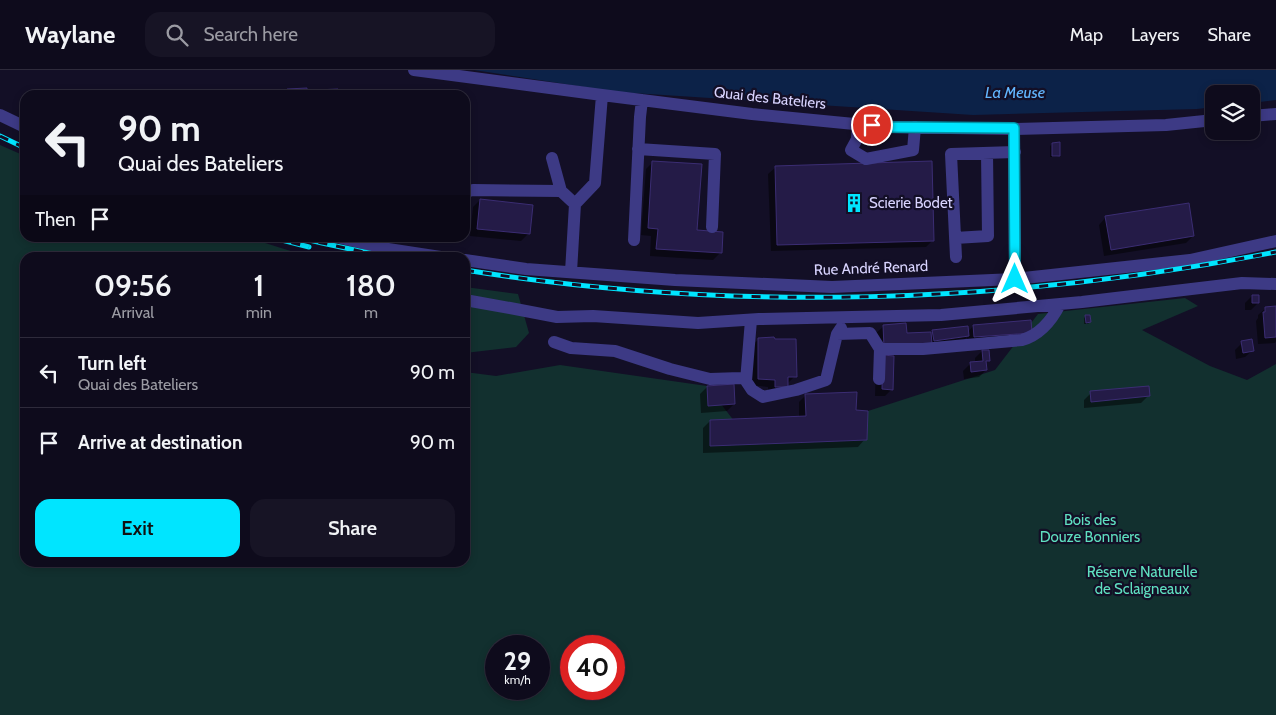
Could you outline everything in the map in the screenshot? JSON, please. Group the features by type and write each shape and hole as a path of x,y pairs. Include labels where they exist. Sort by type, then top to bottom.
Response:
{"street":[{"name":"Quai des Bateliers","path":"414,70 743,113 885,127 1014,128 1166,125 1205,121"},
{"path":"571,272 574,204 595,183 602,95"},
{"path":"634,240 642,100"},
{"path":"1260,115 1276,114"},
{"path":"0,116 20,126"},
{"path":"858,124 857,139 851,150 866,158 913,150 915,127"},
{"path":"1014,128 1015,279"},
{"path":"638,149 715,154 712,227"},
{"path":"956,257 951,154 1015,152"},
{"path":"955,238 988,236 987,153"},
{"path":"552,158 561,191 574,204"},
{"path":"470,191 561,191"},
{"name":"Rue André Renard","path":"470,261 526,269 675,280 832,287 1015,279 1190,260 1276,241"},
{"path":"358,242 408,252"},
{"path":"470,301 557,317 593,316 698,323 845,317 941,316 1242,283 1276,284"},
{"path":"880,349 923,349 1022,340 1032,337 1044,327 1057,311 1060,304"},
{"path":"751,320 746,381 752,390 763,397 796,390 826,380 836,334 844,324 845,317"},
{"path":"870,317 870,333 880,349 879,379"},
{"path":"836,334 870,333"},
{"path":"554,342 571,348 615,351 670,369 710,379 740,378"}],"green space":[{"name":"Bois des Douze Bonniers","path":"0,145 20,154 20,242 262,242 294,252 20,252 20,567 470,567 470,373 496,376 560,365 707,386 752,444 866,440 868,411 995,370 1038,314 1185,298 1198,306 1142,330 1210,366 1247,380 1276,364 1276,715 0,715"},
{"path":"470,288 518,294 529,333 516,347 470,352"}],"water":[{"name":"La Meuse","path":"474,70 1276,70 1276,100 1260,102 1260,85 1205,85 1205,108 1197,109 973,115 617,92"}],"building":[{"path":"307,88 307,90 287,90"},
{"path":"1060,142 1060,156 1052,156 1052,143"},
{"path":"652,161 702,164 697,230 723,232 722,253 656,249 658,229 648,228"},
{"name":"Scierie Bodet","path":"932,161 934,241 777,245 775,166"},
{"path":"480,199 533,205 530,234 477,229"},
{"path":"1189,203 1194,236 1111,250 1105,216"},
{"path":"1252,295 1259,295 1259,303 1252,303"},
{"path":"1276,306 1276,337 1265,338 1263,312 1265,312 1265,307"},
{"path":"1085,315 1090,315 1091,322 1086,323"},
{"path":"1031,320 1032,333 974,337 973,325"},
{"path":"906,323 907,333 931,332 932,344 884,347 883,325"},
{"path":"968,326 969,336 934,341 932,330"},
{"path":"774,337 775,339 796,339 797,377 788,377 788,387 775,387 775,380 758,379 758,338"},
{"path":"1252,339 1254,351 1243,353 1241,341"},
{"path":"982,350 989,350 990,361 986,361 987,370 971,372 970,362 983,361"},
{"path":"883,355 894,356 893,390 882,389"},
{"path":"734,384 735,404 708,406 707,386"},
{"path":"1149,386 1150,396 1091,402 1090,391"},
{"path":"857,392 856,410 868,411 867,440 710,446 710,420 806,416 805,394"}],"railway":[{"path":"0,136 20,146"},
{"path":"290,242 309,247"},
{"path":"318,242 364,252"},
{"path":"470,271 566,284 668,293 769,297 871,297 973,292 1074,283 1176,269 1276,252"}],"place":[{"name":"Scierie Bodet","path":"854,203"}],"route":[{"path":"872,125 885,127 1014,128 1015,279"}],"park label":[{"name":"Réserve Naturelle de Sclaigneaux","path":"1142,580"}]}
